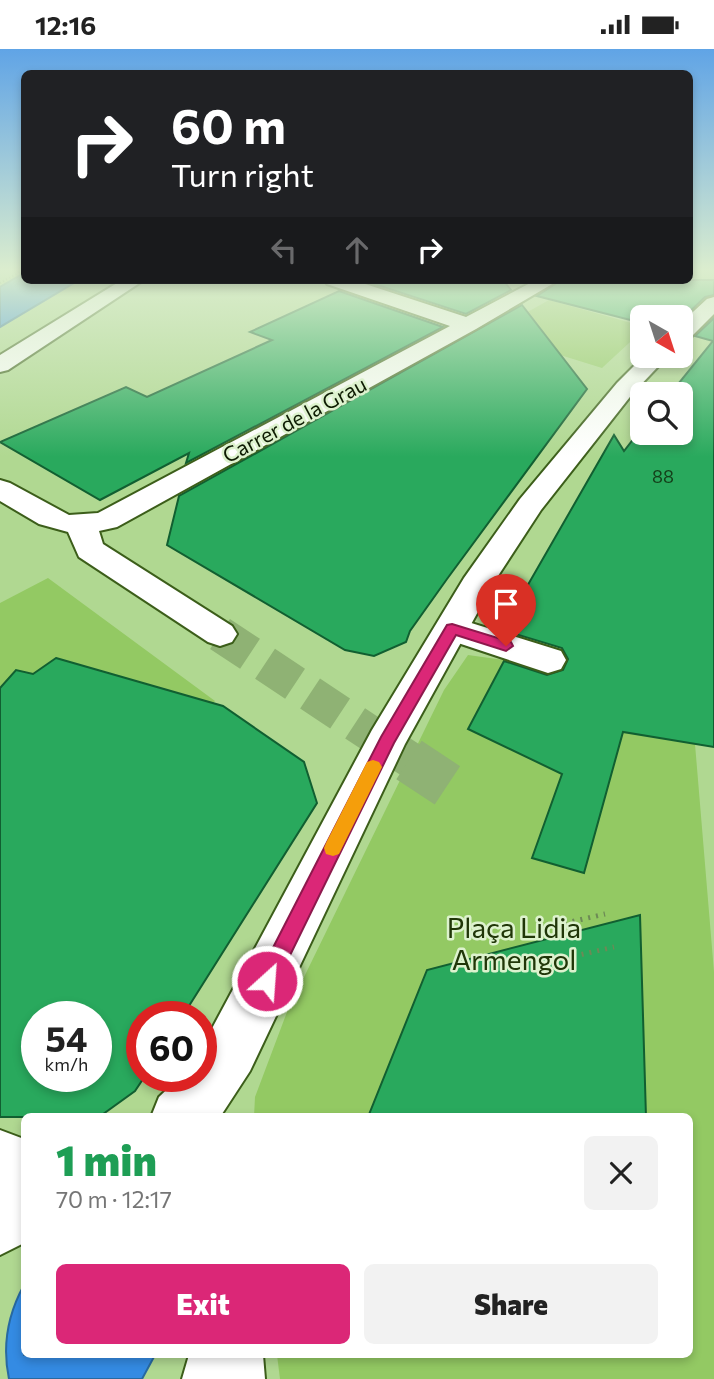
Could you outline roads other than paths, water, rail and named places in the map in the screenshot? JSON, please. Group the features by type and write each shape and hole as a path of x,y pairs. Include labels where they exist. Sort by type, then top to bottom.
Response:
{"street":[{"path":"0,355 35,333"},
{"path":"0,365 51,333"},
{"name":"Carrer de la Grau","path":"84,531 453,333"},
{"path":"182,1113 206,1091 231,1052 386,741 480,578 530,505 625,388 645,368"},
{"path":"0,489 42,515 84,531 90,550 220,634"},
{"path":"452,629 548,660"},
{"path":"220,1113 231,1052"},
{"path":"0,1159 21,1167"},
{"path":"0,1224 21,1204"},
{"path":"216,1379 222,1358"},
{"path":"230,1358 231,1379"}],"water":[{"path":"21,1292 21,1358 153,1358 142,1379 9,1379 6,1342 14,1307"}],"tunnel":[{"path":"220,634 412,761"},
{"path":"409,760 459,793"}],"park label":[{"name":"Plaça Lidia Armengol","path":"514,943"}]}
